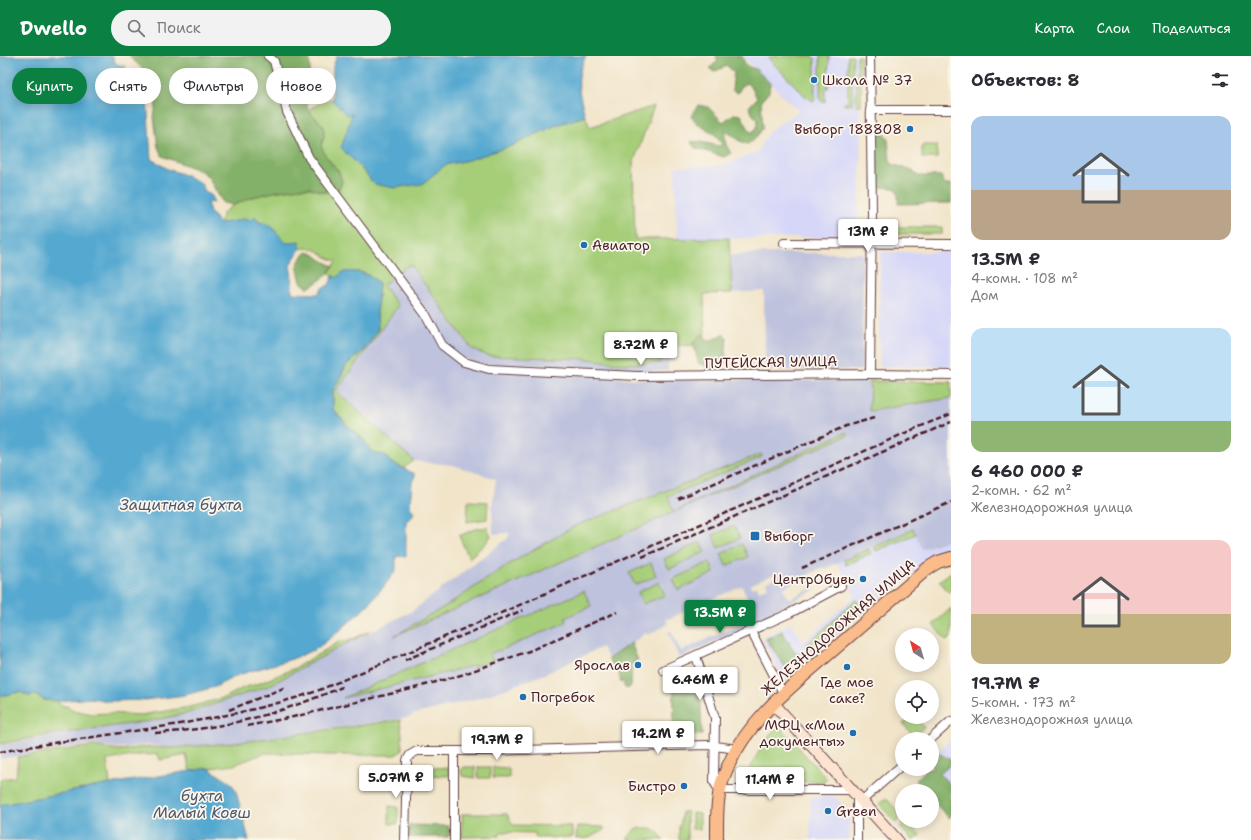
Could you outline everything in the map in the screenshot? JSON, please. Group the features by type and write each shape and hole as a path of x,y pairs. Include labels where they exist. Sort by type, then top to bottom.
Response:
{"main road":[{"name":"ЖЕЛЕЗНОДОРОЖНАЯ УЛИЦА","path":"717,840 717,803 719,790 725,772 737,749 773,703 928,568 938,562 951,558"}],"street":[{"name":"ПУТЕЙСКАЯ УЛИЦА","path":"268,56 274,61 287,112 309,158 426,315 442,345 464,362 489,369 637,376 870,374 951,375"},
{"path":"870,56 870,374"},
{"path":"870,110 951,110"},
{"path":"784,243 951,244"},
{"path":"663,670 790,613 841,586"},
{"path":"751,631 783,693"},
{"path":"696,656 715,718 714,782 719,790 857,798 895,770"},
{"path":"773,703 857,798 897,840"},
{"path":"939,732 951,721"},
{"path":"405,840 407,760 410,755 417,751 660,745 715,746 737,749"},
{"path":"454,751 454,840"},
{"path":"857,798 857,840"}],"shaded area":[{"path":"742,56 861,56 861,107 859,116 862,126 858,237 677,239 675,167 724,165 757,152 770,130 798,111"},
{"path":"880,252 951,252 951,366 879,366"},
{"path":"765,253 863,253 862,370 765,370 764,291 732,293 730,255"},
{"path":"409,263 472,349 488,356 586,359 626,364 660,363 661,346 669,346 668,371 636,372 543,365 497,366 473,363 461,357 444,344 397,273"},
{"path":"394,276 424,317 462,364 636,379 870,381 870,410 951,398 951,542 949,540 922,549 913,529 824,569 823,567 783,588 789,599 814,587 815,590 770,612 771,616 679,658 668,632 671,631 681,651 756,617 742,586 666,620 668,624 648,635 646,633 608,659 602,647 545,674 483,697 412,715 412,717 233,743 172,748 147,745 117,748 92,744 0,759 0,745 174,714 269,683 412,611 507,539 510,533 493,534 492,508 496,479 453,465 414,461 336,391 398,306 383,285","holes":["777,573 778,577 766,582 768,587 759,591 757,586 752,588 749,585"]},
{"path":"916,534 922,549 949,540 951,542 951,554 926,563 848,625 791,673 786,675 781,674 762,638 791,623 803,642 855,596 837,562 844,560 846,565 871,553 869,549 874,547 876,551"},
{"path":"951,739 951,796 932,776 939,776 939,750"},
{"path":"811,797 835,797 850,813 849,840 810,840"}],"green space":[{"path":"129,56 309,56 310,68 266,68 266,104 307,104 308,110 324,126 324,136 321,146 325,155 339,172 342,182 337,193 319,191 310,188 300,188 253,197 234,205 223,203 208,177 201,171 162,156 158,147 154,117 156,104 161,104 161,68 142,68"},
{"path":"716,56 742,56 745,64 756,69 770,83 769,92 761,101 763,128 753,141 747,144 738,140 726,131 726,143 731,153 724,157 695,148 691,142 722,146 717,136 691,117 698,105 708,107 723,122 734,114 741,115 751,133 757,128 758,119 753,115 749,107 757,98 747,83 742,85 738,93 732,90 734,72 727,66 713,72 710,68 718,61"},
{"path":"772,56 812,56 815,58 815,99 813,101 805,96 768,58"},
{"path":"820,56 829,56 828,88 825,89 825,102 822,102 820,99"},
{"path":"848,56 853,56 852,105 844,105 844,103 848,103"},
{"path":"857,56 861,56 861,105 856,105"},
{"path":"336,103 352,114 361,168 374,184 422,184 445,165 468,160 511,146 556,125 585,116 590,127 654,106 633,164 635,239 729,238 732,293 704,294 705,345 661,346 660,363 626,364 586,359 488,356 472,349 410,264 397,273 337,193 342,182 339,172 325,155 321,146 324,136 308,110 318,104"},
{"path":"876,133 885,134 888,140 890,161 894,165 913,170 918,176 941,176 944,184 951,184 951,203 898,204 896,189 876,187 874,183"},
{"path":"922,145 937,145 937,158 922,158"},
{"path":"300,188 310,188 330,193 394,276 383,285 398,306 336,391 414,461 403,468 390,462 385,455 378,454 370,450 365,441 345,423 333,409 333,391 347,364 360,354 368,345 378,329 377,310 379,283 368,275 359,272 349,273 337,278 329,273 337,261 316,250 307,248 300,249 300,241 286,243 259,222 243,219 220,224 222,215 228,209 246,199"},
{"path":"878,227 942,227 942,234 891,234"},
{"path":"307,252 314,254 333,266 326,276 308,288 301,282 297,265"},
{"path":"702,334 709,341 724,334 727,337 725,364 712,369 698,363 693,342"},
{"path":"870,381 951,382 951,398 869,411"},
{"path":"846,432 848,435 394,636 451,603 506,566 575,526 761,454 762,457 668,496 673,512"},
{"path":"468,501 488,502 487,519 467,522"},
{"path":"734,526 740,538 718,548 713,535"},
{"path":"487,527 491,536 486,543 469,558 459,536 475,529"},
{"path":"913,529 916,534 876,551 874,547"},
{"path":"700,542 705,552 669,569 664,559"},
{"path":"742,544 748,557 726,566 721,554"},
{"path":"869,549 871,553 846,565 844,560"},
{"path":"710,562 714,573 678,590 673,579"},
{"path":"651,563 656,576 635,585 629,573"},
{"path":"951,572 951,591 949,592 939,581"},
{"path":"659,582 665,595 643,604 638,592"},
{"path":"584,591 591,606 565,618 566,622 490,654 493,661 343,698"},
{"path":"856,600 860,605 860,610 805,655 804,654 808,650 806,645"},
{"path":"951,608 951,638 947,641 939,632 939,628 936,628 933,625"},
{"path":"370,631 268,686 188,713 151,721 48,735 0,744 0,696 20,692 29,696 35,695 44,700 58,701 61,705 69,707 73,710 92,714 109,713 141,715 190,707 226,697 243,688 260,683 295,668 339,642 355,638"},
{"path":"782,631 796,654 799,653 801,657 788,668 785,667 766,639"},
{"path":"631,643 638,660 635,660 635,663 632,663 631,686 628,689 624,687 624,682 621,682 619,674 608,659"},
{"path":"693,679 701,704 702,735 673,735 674,685"},
{"path":"400,720 402,751 395,755 265,753 234,765 190,771 186,755 160,760 158,754 148,754 107,760 110,784 0,805 0,779 16,777 18,757 93,746 119,750 146,747 172,748 233,743"},
{"path":"903,724 921,724 924,727 918,732 910,732"},
{"path":"778,725 827,779 824,782 748,781 746,778 752,764"},
{"path":"939,754 951,760 951,764 940,774 951,786 951,816 949,818 939,807 939,784 918,784 915,781 920,776 939,776"},
{"path":"413,767 448,768 449,776 410,775"},
{"path":"464,767 475,767 475,778 462,776 461,770"},
{"path":"478,767 490,767 490,778 478,778"},
{"path":"493,767 509,768 509,778 493,778"},
{"path":"886,798 895,808 895,822 879,804"},
{"path":"389,806 397,807 398,809 398,824 389,824"},
{"path":"682,812 687,812 687,840 679,840 679,826 681,823"},
{"path":"692,813 700,814 700,829 692,829"},
{"path":"462,814 507,814 513,825 572,826 572,837 536,838 535,833 500,832 500,836 462,837"},
{"path":"409,825 449,826 449,837 409,837"},
{"path":"577,826 604,827 604,830 589,838 576,839"},
{"path":"636,828 655,830 664,840 628,840"},
{"path":"901,828 914,828 920,835 912,840"}],"water":[{"name":"Защитная бухта","path":"0,56 112,56 116,64 125,66 125,68 95,68 95,104 147,104 151,159 168,169 201,183 205,191 212,196 214,203 207,202 210,212 220,224 243,219 251,220 256,217 259,222 270,225 286,243 300,241 300,249 290,265 292,293 318,294 322,288 329,285 333,276 337,278 342,272 366,274 379,283 377,310 378,329 368,345 360,354 347,364 333,391 333,409 345,423 365,441 370,450 378,454 385,455 390,462 415,474 412,482 410,507 414,512 412,517 406,521 406,557 396,556 396,570 385,585 366,607 337,633 316,649 292,659 238,675 215,687 185,695 145,700 109,701 91,698 58,701 44,700 35,694 29,696 20,692 0,696"},
{"path":"337,56 586,56 582,64 579,79 580,93 585,116 556,125 511,146 468,160 445,165 422,184 394,188 374,184 361,168 341,148 352,114 347,115 336,104 336,68 333,68"},
{"name":"бухта Малый Ковш","path":"208,768 231,783 236,791 249,840 0,840 0,805 110,784"}],"railway":[{"path":"0,752 199,720 278,703 317,691 515,607 914,429 951,414"},
{"path":"678,499 846,426 874,418"},
{"path":"642,557 951,422"},
{"path":"802,568 951,502"},
{"path":"405,660 523,610"},
{"path":"247,726 293,717 411,689 461,675 529,651 617,612"},
{"path":"229,710 286,687"},
{"path":"155,733 205,728 251,719 319,697 342,687"}],"place":[{"name":"Школа № 37","path":"814,80"},
{"name":"Выборг 188808","path":"910,129"},
{"name":"Авиатор","path":"584,245"},
{"name":"Выборг","path":"755,536"},
{"name":"ЦентрОбувь","path":"863,579"},
{"name":"Ярослав","path":"638,665"},
{"name":"Где мое саке?","path":"847,667"},
{"name":"Погребок","path":"523,697"},
{"name":"МФЦ «Мои документы»","path":"853,733"},
{"name":"Бистро","path":"684,786"},
{"name":"Green","path":"828,811"}]}
